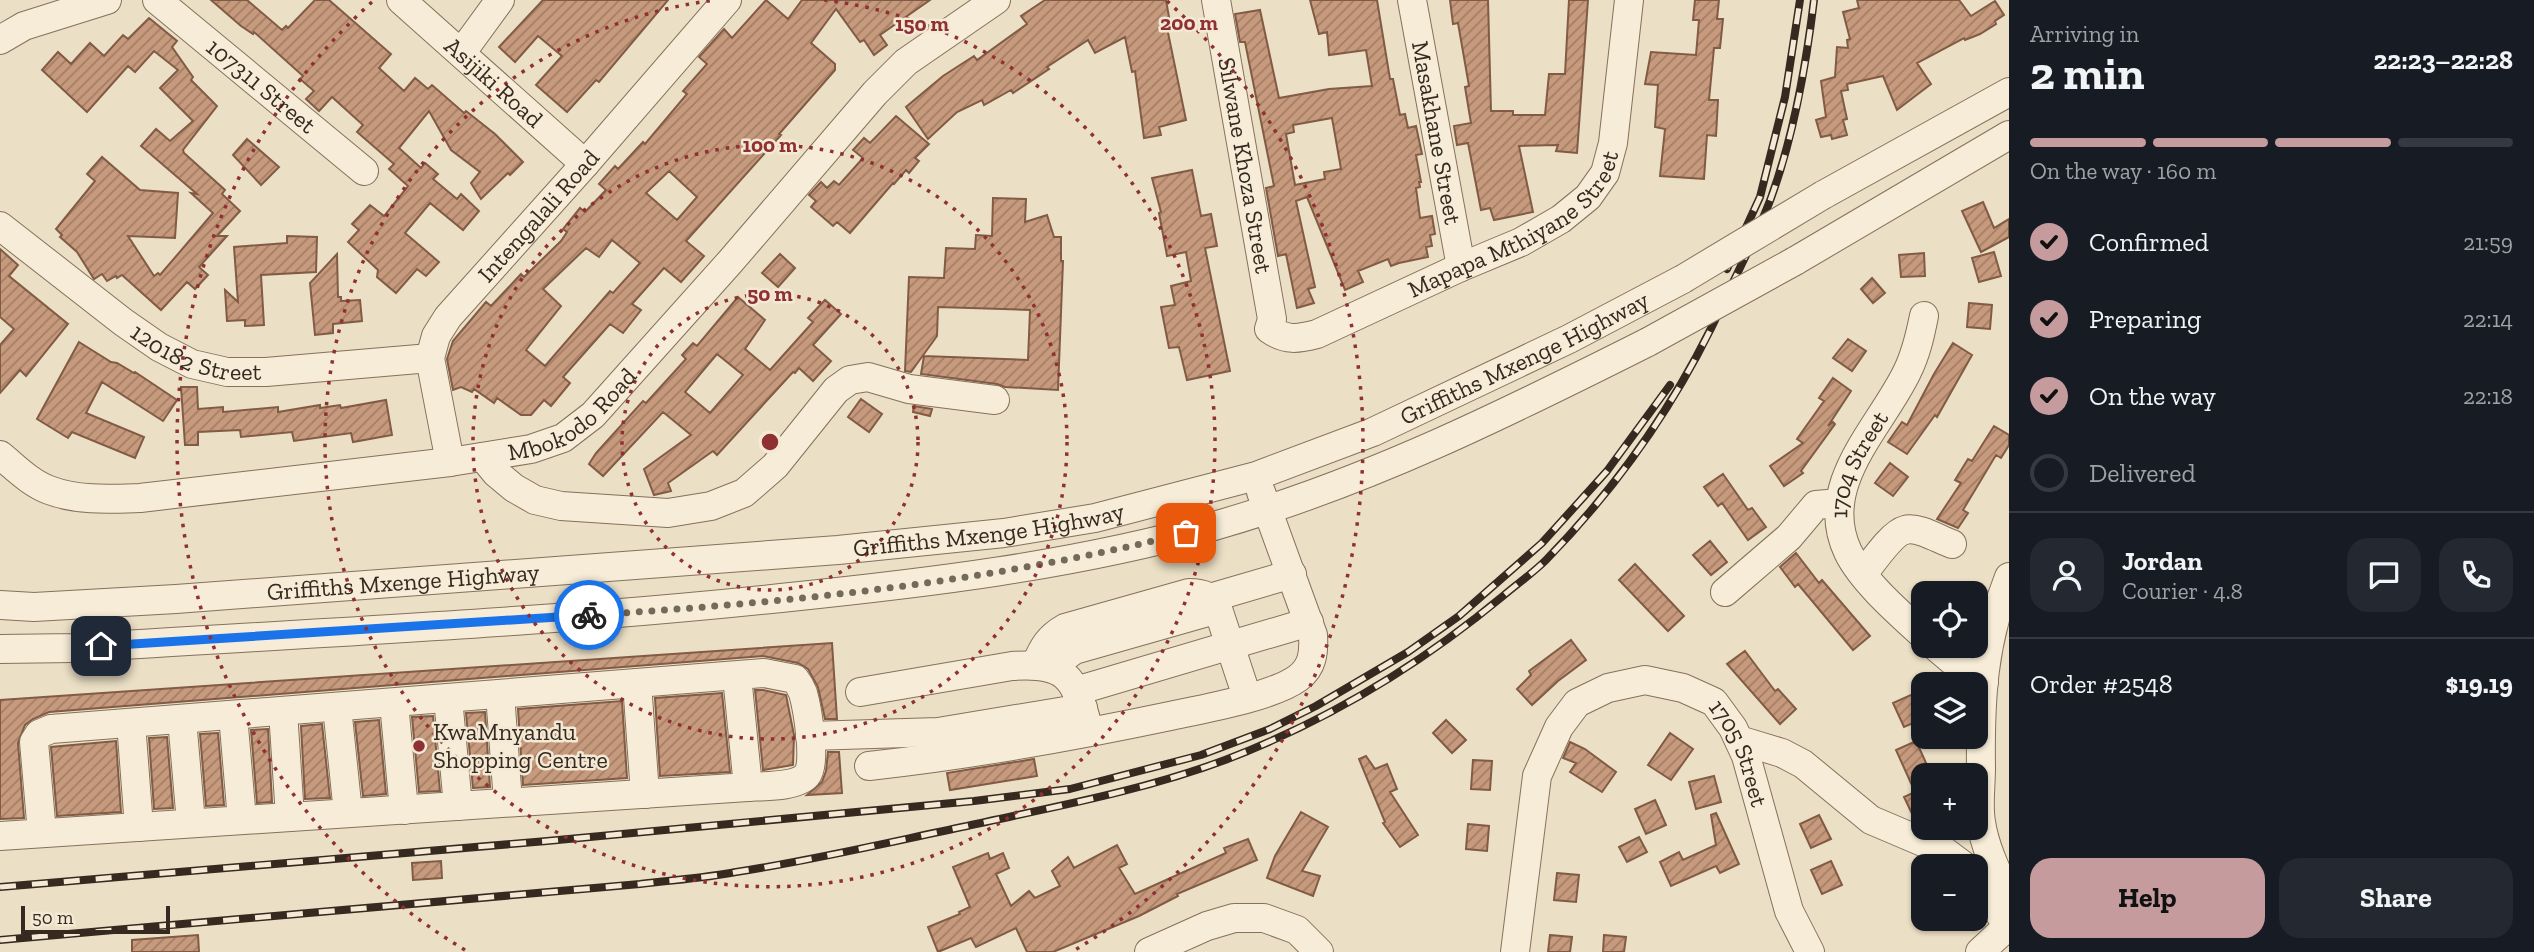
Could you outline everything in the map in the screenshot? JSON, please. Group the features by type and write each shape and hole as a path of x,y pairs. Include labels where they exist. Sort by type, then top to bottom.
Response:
{"street":[{"path":"0,40 23,26 107,0"},
{"name":"107311 Street","path":"157,0 364,171"},
{"name":"Asijiki Road","path":"401,0 585,164"},
{"path":"462,52 500,0"},
{"name":"Intengalali Road","path":"430,358 436,336 448,317 727,0"},
{"name":"Mbokodo Road","path":"0,455 47,489 76,497 140,498 450,462 531,449 563,438 593,415 730,262 875,93 906,62 996,0"},
{"name":"Silwane Khoza Street","path":"1216,0 1272,319 1269,329"},
{"name":"Masakhane Street","path":"1412,0 1461,267"},
{"name":"Mapapa Mthiyane Street","path":"1269,329 1281,337 1297,339 1317,334 1521,242 1561,219 1588,197 1605,173 1613,143 1629,0"},
{"name":"Griffiths Mxenge Highway","path":"0,605 34,607 176,599 916,543 1004,533 1095,518 1256,476 1373,432 1451,396 1569,339 1683,279 1823,195 2009,92"},
{"name":"Griffiths Mxenge Highway","path":"0,649 74,648 673,610 925,583 1137,545 1268,510 1328,489 1440,444 1518,408 1648,342 1795,261 2006,139"},
{"name":"120182 Street","path":"0,226 123,322 191,364 227,372 266,373 430,358"},
{"name":"1704 Street","path":"1911,623 1863,574 1849,554 1842,537 1839,503 1853,462 1918,349 1924,316"},
{"path":"430,358 450,462"},
{"path":"484,457 496,473 535,500 561,506 668,513 711,506 744,493 775,467 836,390 850,380 868,377 909,389 995,400"},
{"path":"860,692 1012,666 1067,690 1219,706 1298,678 1309,666 1314,653 1313,635 1256,476"},
{"path":"1725,592 1789,537 1816,505 1839,503"},
{"path":"1863,574 1896,534 1905,530 1914,530 1952,544"},
{"path":"869,766 933,759 1067,690 1221,620 1292,574"},
{"path":"1985,672 1988,641 1997,606 2009,577"},
{"path":"1067,690 1044,646 1052,636 1065,628 1189,593 1204,594 1221,620 1247,697"},
{"path":"1221,620 1309,622"},
{"path":"1949,658 1968,672"},
{"path":"0,836 781,785 807,775 811,766 810,736 803,691 795,678 764,673 51,729 39,734 34,742 42,833"},
{"path":"737,676 748,787"},
{"name":"1705 Street","path":"1515,952 1537,776 1559,726 1577,702 1608,688 1645,680 1683,688 1714,702 1733,728 1746,756 1789,911 1810,952"},
{"path":"637,683 645,794"},
{"path":"810,736 938,732 1067,690"},
{"path":"500,694 508,802"},
{"path":"448,698 458,806"},
{"path":"394,702 404,810"},
{"path":"337,707 348,813"},
{"path":"283,711 290,817"},
{"path":"233,715 242,820"},
{"path":"182,719 191,824"},
{"path":"131,723 139,827"},
{"path":"1739,740 1803,764 1871,820 1948,854"},
{"path":"1895,832 1911,833"},
{"path":"1986,840 2009,898"},
{"path":"1980,952 2009,926 1988,896"},
{"path":"1149,952 1207,926 1234,918 1264,918 1297,930 1319,952"}],"building":[{"path":"211,0 247,0 282,30 286,26 288,28 315,0 329,0 391,54 379,68 404,91 415,78 428,89 432,85 464,113 466,111 495,134 523,162 481,199 471,183 480,172 451,150 429,111 399,148 421,168 425,163 438,174 433,179 457,199 461,194 479,211 463,230 430,203 405,233 439,262 426,276 417,269 396,293 377,277 378,270 348,242 359,230 352,224 370,205 384,216 408,186 389,169 394,164 357,132 363,125 332,97 319,111 306,99 314,91 300,79 303,76 254,32 253,34 241,26"},
{"path":"543,0 668,0 599,82 596,80 567,112 536,85 562,56 538,36 515,62 499,47"},
{"path":"766,0 788,19 802,0 930,0 880,35 887,45 874,55 864,40 860,42 836,9 811,43 835,64 835,70 686,241 704,256 681,282 664,268 632,304 641,310 623,333 610,324 563,377 570,383 551,406 544,400 531,415 521,415 497,398 494,403 474,389 472,392 461,387 453,390 447,359 453,341 486,302 491,306 521,274 524,277 561,241 567,232 563,229 580,208 585,212 606,190 599,184 615,166 618,169 643,142 645,144 687,94 683,91 707,64 699,57 724,29 732,38","holes":["669,171 697,197 677,220 646,193","612,240 640,263 613,293 610,291 545,366 526,350 561,306 543,289 586,248 599,257"]},
{"path":"1045,0 1166,0 1169,17 1165,18 1186,120 1159,127 1161,135 1144,138 1135,71 1132,72 1125,37 1095,53 1088,40 1013,93 1011,90 984,105 982,100 957,112 928,139 906,107 943,76 974,56 977,60 1027,24 1021,16"},
{"path":"1310,0 1377,0 1390,79 1393,79 1400,115 1405,114 1408,128 1416,126 1422,154 1416,155 1421,182 1420,187 1416,188 1420,218 1432,216 1435,234 1430,235 1432,246 1426,247 1428,257 1391,266 1388,259 1358,271 1363,282 1345,290 1307,197 1296,201 1315,287 1308,289 1314,303 1297,308 1286,254 1278,256 1266,188 1274,186 1245,42 1240,42 1235,14 1260,10 1279,98 1329,89 1372,86 1366,50 1329,55 1327,32 1319,34","holes":["1332,118 1341,169 1324,172 1325,179 1295,185 1286,134 1294,132 1293,125"]},
{"path":"1450,0 1488,0 1491,111 1513,111 1513,115 1545,115 1549,74 1565,74 1569,0 1588,0 1577,153 1556,151 1558,145 1519,146 1533,212 1494,220 1490,208 1481,210 1468,143 1457,145 1454,126 1471,123 1465,87 1469,86 1458,23 1453,24"},
{"path":"1695,0 1719,0 1717,19 1723,19 1720,48 1714,48 1709,100 1718,100 1716,136 1707,135 1704,179 1660,176 1665,129 1655,127 1658,85 1645,84 1651,52 1696,55 1699,20 1693,20"},
{"path":"1857,0 1959,0 1971,16 1995,1 2004,15 1980,34 1965,40 1964,38 1917,63 1931,84 1897,110 1883,76 1847,84 1848,90 1841,91 1847,119 1843,120 1847,135 1832,139 1831,135 1821,137 1816,120 1826,117 1821,81 1835,77 1837,47 1848,48 1847,40 1850,39 1843,12 1859,8"},
{"path":"149,18 177,41 172,47 193,77 191,80 217,106 183,150 184,153 225,190 222,194 240,211 217,236 227,236 199,267 208,275 195,289 187,282 161,310 122,275 107,281 102,274 94,279 77,252 60,237 62,235 56,229 95,181 87,174 102,157 140,190 178,193 175,238 128,236 154,276 158,273 160,275 213,213 191,193 197,194 141,146 156,129 170,141 193,121 160,88 178,70 154,51 135,72 128,66 87,112 42,70 58,52 71,64 90,43 104,56 123,35 128,39"},
{"path":"896,116 929,144 915,158 919,161 909,173 906,170 893,183 850,233 837,222 833,226 811,207 816,201 809,195 821,182 827,188 834,181 839,185 863,158 853,150 864,138 870,143"},
{"path":"247,139 279,167 261,185 233,155"},
{"path":"1192,170 1201,216 1211,214 1217,246 1205,248 1230,371 1187,380 1179,347 1169,348 1161,307 1175,305 1171,286 1191,281 1186,252 1167,256 1159,213 1161,212 1152,178"},
{"path":"993,198 1026,199 1025,222 1047,215 1054,237 1061,237 1063,261 1058,390 1005,387 921,374 924,356 1028,360 1030,310 938,307 937,336 911,372 905,371 909,277 944,278 946,248 975,249 976,235 992,236"},
{"path":"1983,202 1994,228 2009,219 2009,237 1981,252 1962,211"},
{"path":"287,236 317,237 316,272 261,275 264,325 245,326 245,320 227,321 225,290 238,302 234,247 287,243"},
{"path":"0,249 18,265 9,276 68,324 26,376 20,370 0,393 0,345 14,329 0,317"},
{"path":"1994,252 2001,276 1979,282 1972,258"},
{"path":"1924,253 1925,276 1901,277 1899,255"},
{"path":"337,254 338,297 341,297 341,301 360,300 362,321 333,324 333,333 315,335 310,283"},
{"path":"780,254 795,268 778,287 762,273"},
{"path":"1872,278 1885,293 1873,303 1861,289"},
{"path":"738,297 765,320 745,349 770,370 813,322 808,318 825,300 841,314 813,345 831,361 813,381 799,368 793,372 717,455 713,451 668,483 671,491 654,495 644,469 691,435 663,412 603,476 589,464 596,453 686,359 682,355 693,343 697,346","holes":["717,354 743,375 710,413 685,392"]},
{"path":"1969,303 1992,305 1990,329 1967,327"},
{"path":"1848,339 1866,351 1852,371 1833,358"},
{"path":"79,342 111,362 135,372 177,400 163,421 102,382 86,413 144,437 135,458 72,432 68,438 37,419"},
{"path":"1953,343 1972,355 1937,417 1935,415 1907,454 1888,442 1902,422 1907,425"},
{"path":"1833,378 1851,391 1828,426 1833,422 1835,424 1801,471 1803,473 1784,486 1770,466 1803,443 1797,439 1824,401 1819,398"},
{"path":"181,387 197,387 198,409 223,407 223,412 278,407 278,412 320,405 320,408 340,405 341,408 386,400 392,435 353,442 351,433 294,441 292,432 241,437 240,430 198,432 198,445 185,445"},
{"path":"861,399 882,414 869,432 848,417"},
{"path":"914,406 932,409 930,416 913,412"},
{"path":"1994,426 2009,435 2009,445 2001,458 1996,455 1963,510 1968,513 1958,528 1937,519 1961,483 1955,480 1968,459 1972,461"},
{"path":"1890,463 1908,477 1893,496 1875,483"},
{"path":"1723,474 1748,510 1752,508 1766,527 1748,540 1722,503 1718,506 1704,487"},
{"path":"1710,541 1727,562 1711,575 1693,555"},
{"path":"1796,553 1819,583 1822,580 1870,636 1853,650 1798,584 1795,587 1780,567"},
{"path":"1635,564 1684,616 1668,631 1619,580"},
{"path":"1571,640 1586,660 1532,705 1517,689 1531,675 1529,671"},
{"path":"832,643 837,719 825,719 818,687 808,669 798,663 763,656 49,712 25,725 18,743 24,818 0,819 0,700"},
{"path":"1745,651 1775,691 1778,689 1796,709 1780,724 1727,664"},
{"path":"755,690 786,695 794,735 793,765 763,770"},
{"path":"722,693 730,772 660,776 655,698"},
{"path":"1911,695 1911,724 1904,727 1893,703"},
{"path":"622,701 627,778 523,785 518,709"},
{"path":"485,712 490,787 473,788 466,713"},
{"path":"433,716 440,791 419,792 412,717"},
{"path":"379,720 386,794 363,796 355,722"},
{"path":"1446,720 1466,740 1452,753 1433,733"},
{"path":"322,724 330,798 305,799 301,726"},
{"path":"268,729 272,802 257,803 251,730"},
{"path":"218,733 224,805 206,806 200,734"},
{"path":"1670,733 1693,749 1671,780 1648,765"},
{"path":"167,737 173,808 154,809 149,738"},
{"path":"116,741 121,812 57,816 51,747"},
{"path":"1570,742 1585,749 1616,772 1602,792 1570,772 1576,763 1563,758"},
{"path":"1911,743 1911,749 1920,749 1926,763 1911,763 1911,783 1896,750"},
{"path":"828,752 839,752 842,793 807,795 822,782"},
{"path":"1366,756 1375,769 1387,764 1397,789 1390,792 1418,835 1400,847 1383,823 1385,822 1359,759"},
{"path":"1034,759 1037,776 950,790 947,773"},
{"path":"1473,760 1492,761 1490,790 1471,789"},
{"path":"1714,776 1721,802 1696,809 1689,782"},
{"path":"1911,794 1911,812 1904,797"},
{"path":"1655,800 1666,825 1646,834 1635,809"},
{"path":"1301,812 1328,827 1302,871 1320,876 1313,896 1267,878 1275,856"},
{"path":"1716,813 1739,864 1720,873 1716,866 1671,886 1660,862 1679,852 1683,860 1716,845 1711,815"},
{"path":"1819,815 1831,839 1811,848 1800,824"},
{"path":"1468,824 1489,826 1487,851 1466,849"},
{"path":"1639,837 1647,852 1627,862 1619,847"},
{"path":"1248,839 1257,860 1177,894 1178,896 1139,916 1053,952 1027,952 1016,928 976,947 971,938 938,952 928,927 970,907 953,867 988,853 990,859 1003,853 1009,868 996,874 1011,906 1029,891 1035,898 1060,886 1052,871 1068,857 1074,868 1117,845 1127,864 1119,868 1135,894 1226,853 1224,848"},
{"path":"441,861 442,878 413,880 412,863"},
{"path":"1831,861 1842,885 1822,894 1811,870"},
{"path":"1557,873 1579,875 1576,902 1554,900"},
{"path":"198,935 199,952 132,952 132,940"},
{"path":"1550,935 1572,937 1570,952 1548,952"},
{"path":"1604,935 1626,937 1624,952 1603,952"}],"railway":[{"path":"1727,269 1760,197 1785,97 1800,0"},
{"path":"0,940 712,876 852,850 1065,805 1162,781 1225,760 1300,728 1405,668 1471,621 1536,569 1599,501 1647,438 1707,337 1771,198 1798,100 1814,0"},
{"path":"0,887 547,841 974,801 1070,789 1201,755 1270,729 1316,706 1408,652 1459,616 1542,543 1607,471 1670,385"}],"way so far":[{"path":"589,615 673,610 925,583 1053,562 1186,533"}],"place":[{"name":"KwaMnyandu Shopping Centre","path":"419,746"}],"route":[{"path":"101,646 589,615"}]}
